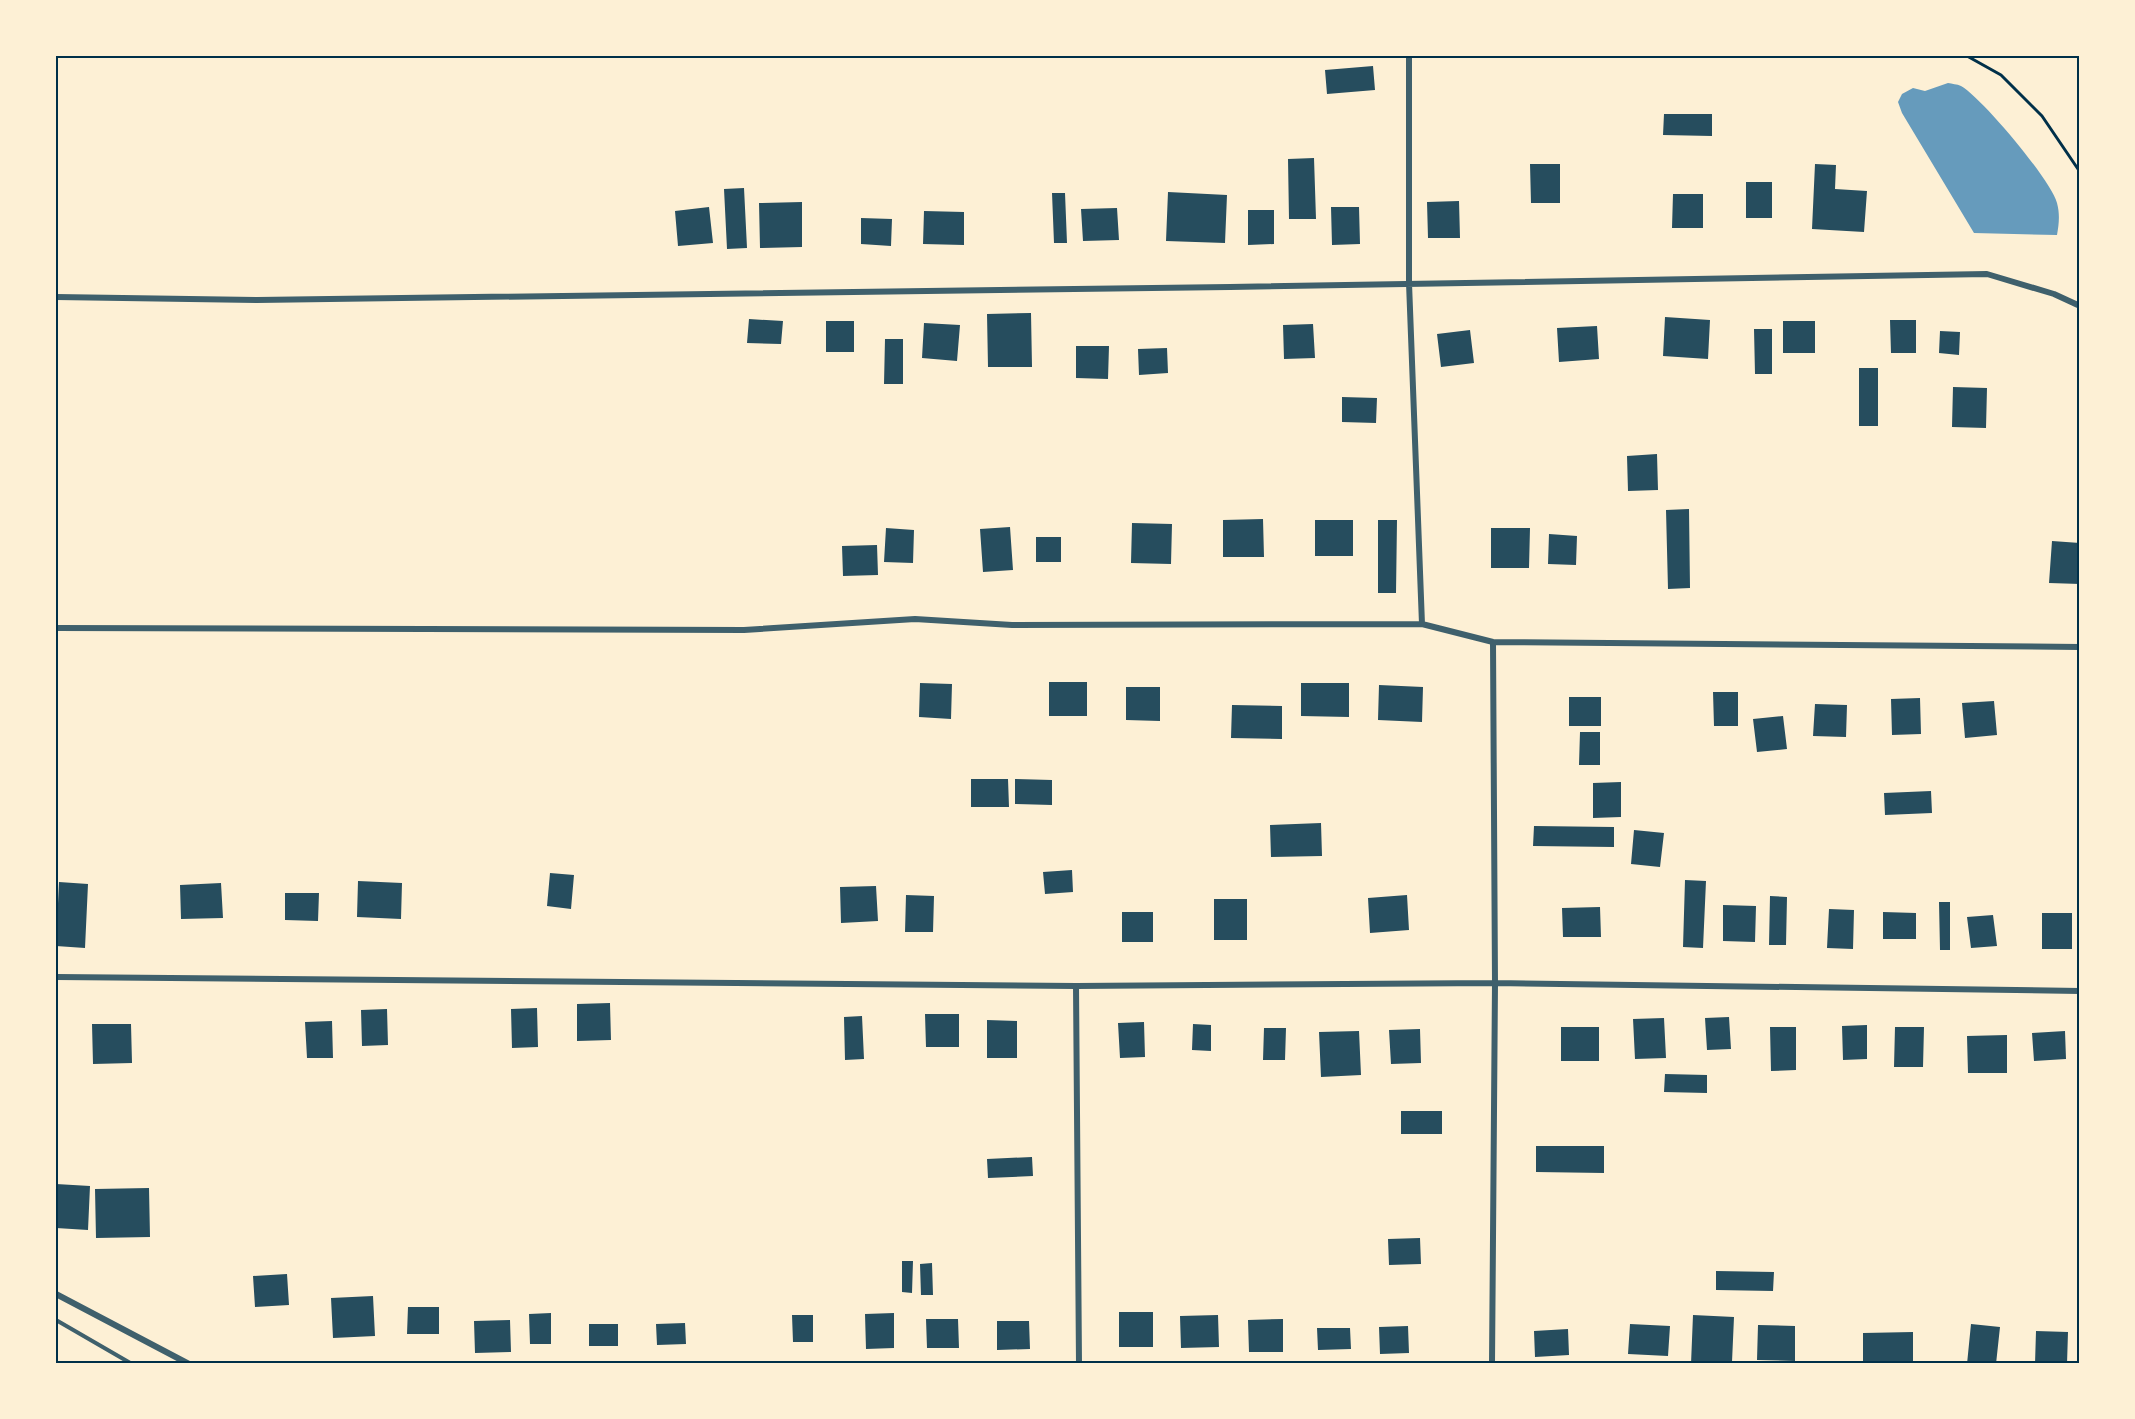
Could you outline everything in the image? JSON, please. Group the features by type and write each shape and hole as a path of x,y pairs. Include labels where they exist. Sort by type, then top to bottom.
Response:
{"street":[{"path":"1409,56 1409,283 1422,624"},
{"path":"56,297 258,300 1987,274 2054,294 2079,306"},
{"path":"56,628 744,630 915,619 1012,625 1422,624 1493,642 2079,646"},
{"path":"1492,1364 1495,982 1493,642"},
{"path":"56,977 1076,986 1495,982 2079,991"},
{"path":"1076,986 1079,1364"},
{"path":"56,1294 189,1364"}],"lane":[{"path":"56,1320 132,1364"}],"path":[{"path":"1967,56 2001,75 2042,116 2079,172"}],"water":[{"path":"1948,83 1961,86 1984,106 2030,159 2057,203 2059,219 2057,235 1974,233 1902,113 1898,102 1902,94 1913,88 1925,91"}],"building":[{"path":"1373,66 1375,90 1327,94 1325,70"},
{"path":"1664,114 1712,114 1712,136 1663,135"},
{"path":"1314,158 1316,219 1289,219 1288,159"},
{"path":"1530,164 1560,164 1560,203 1531,203"},
{"path":"1815,164 1836,165 1835,189 1867,191 1864,232 1812,229"},
{"path":"1746,182 1772,182 1772,218 1746,218"},
{"path":"744,188 747,248 727,249 724,189"},
{"path":"1168,192 1227,195 1225,243 1166,241"},
{"path":"1052,193 1065,193 1067,243 1054,243"},
{"path":"1673,194 1703,194 1703,228 1672,228"},
{"path":"1459,201 1460,238 1428,238 1427,202"},
{"path":"802,202 802,247 760,248 759,203"},
{"path":"709,207 713,243 678,246 675,211"},
{"path":"1331,207 1359,207 1360,244 1332,245"},
{"path":"1117,208 1119,240 1083,241 1081,209"},
{"path":"1248,210 1274,210 1274,244 1248,245"},
{"path":"924,211 964,212 964,245 923,244"},
{"path":"861,218 892,219 891,246 861,244"},
{"path":"1031,313 1032,367 988,367 987,314"},
{"path":"1665,317 1710,320 1708,359 1663,356"},
{"path":"749,319 783,321 781,344 747,343"},
{"path":"1890,320 1916,320 1916,353 1891,353"},
{"path":"826,321 854,321 854,352 826,352"},
{"path":"1783,321 1815,321 1815,353 1783,353"},
{"path":"924,323 960,325 957,361 922,358"},
{"path":"1313,324 1315,358 1284,359 1283,325"},
{"path":"1597,326 1599,359 1559,362 1557,328"},
{"path":"1754,329 1772,329 1772,374 1755,374"},
{"path":"1470,330 1474,363 1441,367 1437,334"},
{"path":"1940,331 1960,332 1959,355 1939,353"},
{"path":"885,339 903,339 903,384 884,384"},
{"path":"1076,346 1109,346 1108,379 1076,378"},
{"path":"1167,348 1168,373 1139,375 1138,349"},
{"path":"1859,368 1878,368 1878,426 1859,426"},
{"path":"1953,387 1987,388 1986,428 1952,427"},
{"path":"1342,397 1377,398 1376,423 1342,422"},
{"path":"1657,454 1658,490 1628,491 1627,456"},
{"path":"1689,509 1690,588 1668,589 1666,510"},
{"path":"1263,519 1264,557 1223,557 1223,520"},
{"path":"1315,520 1353,520 1353,556 1315,556"},
{"path":"1378,520 1397,520 1396,593 1378,593"},
{"path":"1132,523 1172,524 1171,564 1131,563"},
{"path":"1010,527 1013,570 983,572 980,529"},
{"path":"886,528 914,530 913,563 884,562"},
{"path":"1491,528 1530,528 1529,568 1491,568"},
{"path":"1549,534 1577,536 1576,565 1548,564"},
{"path":"1036,537 1061,537 1061,562 1036,562"},
{"path":"2052,541 2080,543 2080,584 2049,583"},
{"path":"877,545 878,575 843,576 842,546"},
{"path":"1049,682 1087,682 1087,716 1049,716"},
{"path":"920,683 952,684 951,719 919,717"},
{"path":"1301,683 1349,683 1349,717 1301,716"},
{"path":"1379,685 1423,687 1422,722 1378,720"},
{"path":"1126,687 1160,687 1160,721 1126,720"},
{"path":"1713,692 1738,692 1738,726 1714,726"},
{"path":"1569,697 1601,697 1601,726 1569,726"},
{"path":"1920,698 1921,734 1892,735 1891,699"},
{"path":"1994,701 1997,735 1965,738 1962,703"},
{"path":"1815,704 1847,705 1846,737 1813,736"},
{"path":"1232,705 1282,706 1282,739 1231,738"},
{"path":"1783,716 1787,749 1757,752 1753,719"},
{"path":"1580,732 1600,732 1600,765 1579,765"},
{"path":"971,779 1008,779 1009,807 971,807"},
{"path":"1015,779 1052,780 1052,805 1015,804"},
{"path":"1621,782 1621,817 1593,818 1593,783"},
{"path":"1931,791 1932,813 1885,815 1884,793"},
{"path":"1321,823 1322,856 1271,857 1270,825"},
{"path":"1534,826 1614,827 1614,847 1533,846"},
{"path":"1634,830 1664,833 1660,867 1631,864"},
{"path":"1072,870 1073,892 1045,894 1043,872"},
{"path":"550,873 574,875 571,909 547,906"},
{"path":"1685,880 1706,881 1703,948 1683,947"},
{"path":"358,881 402,883 401,919 357,917"},
{"path":"59,882 88,884 85,948 56,946"},
{"path":"221,883 223,918 181,919 180,885"},
{"path":"876,886 878,921 841,923 840,887"},
{"path":"285,893 319,893 318,921 285,920"},
{"path":"906,895 934,896 933,932 905,932"},
{"path":"1407,895 1409,930 1370,933 1368,898"},
{"path":"1770,896 1787,897 1786,945 1769,945"},
{"path":"1214,899 1247,899 1247,940 1214,940"},
{"path":"1939,902 1950,902 1950,950 1940,950"},
{"path":"1723,905 1756,906 1755,942 1723,941"},
{"path":"1600,907 1601,937 1563,937 1562,908"},
{"path":"1829,909 1854,910 1853,949 1827,948"},
{"path":"1122,912 1153,912 1153,942 1122,942"},
{"path":"1883,912 1916,913 1916,939 1883,939"},
{"path":"2042,913 2072,913 2072,949 2042,949"},
{"path":"1993,915 1997,946 1971,948 1967,917"},
{"path":"610,1003 611,1040 577,1041 577,1004"},
{"path":"537,1008 538,1047 512,1048 511,1009"},
{"path":"387,1009 388,1045 362,1046 361,1010"},
{"path":"925,1014 959,1014 959,1047 926,1047"},
{"path":"862,1016 864,1059 845,1060 844,1017"},
{"path":"1729,1017 1731,1049 1707,1050 1705,1018"},
{"path":"1664,1018 1666,1058 1635,1059 1633,1019"},
{"path":"987,1020 1017,1021 1017,1058 987,1058"},
{"path":"332,1021 333,1058 307,1058 305,1022"},
{"path":"1144,1022 1145,1057 1120,1058 1118,1023"},
{"path":"92,1024 131,1024 132,1063 93,1064"},
{"path":"1193,1024 1211,1025 1211,1051 1192,1050"},
{"path":"1867,1025 1867,1059 1843,1060 1842,1026"},
{"path":"1561,1027 1599,1027 1599,1061 1561,1061"},
{"path":"1770,1027 1796,1027 1796,1070 1771,1071"},
{"path":"1895,1027 1924,1027 1923,1067 1894,1067"},
{"path":"1264,1028 1286,1028 1285,1060 1263,1060"},
{"path":"1420,1029 1421,1063 1391,1064 1389,1030"},
{"path":"1359,1031 1361,1075 1321,1077 1319,1032"},
{"path":"2065,1031 2066,1059 2034,1061 2032,1033"},
{"path":"2007,1035 2007,1073 1968,1073 1967,1036"},
{"path":"1665,1074 1707,1075 1707,1093 1664,1092"},
{"path":"1401,1111 1442,1111 1442,1134 1401,1134"},
{"path":"1536,1146 1604,1146 1604,1173 1536,1172"},
{"path":"1032,1157 1033,1176 988,1178 987,1159"},
{"path":"56,1184 90,1186 88,1230 56,1228"},
{"path":"149,1188 150,1237 96,1238 95,1189"},
{"path":"1420,1238 1421,1264 1389,1265 1388,1239"},
{"path":"902,1261 913,1261 912,1293 902,1292"},
{"path":"932,1263 933,1295 921,1295 920,1264"},
{"path":"1716,1271 1774,1272 1773,1291 1716,1290"},
{"path":"287,1274 289,1305 255,1307 253,1276"},
{"path":"373,1296 375,1336 333,1338 331,1298"},
{"path":"408,1307 439,1307 439,1334 407,1334"},
{"path":"1119,1312 1153,1312 1153,1347 1119,1347"},
{"path":"551,1313 551,1344 530,1344 529,1314"},
{"path":"894,1313 894,1348 866,1349 865,1314"},
{"path":"792,1315 813,1315 813,1342 793,1342"},
{"path":"1218,1315 1219,1347 1181,1348 1180,1316"},
{"path":"1693,1315 1734,1317 1732,1362 1691,1364"},
{"path":"926,1319 958,1319 959,1348 927,1348"},
{"path":"1283,1319 1283,1352 1249,1352 1248,1320"},
{"path":"510,1320 511,1352 475,1353 474,1321"},
{"path":"997,1321 1029,1321 1030,1349 997,1350"},
{"path":"685,1323 686,1344 657,1345 656,1324"},
{"path":"589,1324 618,1324 618,1346 589,1346"},
{"path":"1630,1324 1670,1326 1668,1356 1628,1354"},
{"path":"1971,1324 2000,1327 1996,1364 1967,1364"},
{"path":"1758,1325 1795,1326 1795,1361 1757,1360"},
{"path":"1408,1326 1409,1353 1380,1354 1379,1327"},
{"path":"1317,1328 1350,1328 1351,1349 1318,1350"},
{"path":"1568,1329 1569,1355 1535,1357 1534,1331"},
{"path":"2036,1331 2068,1332 2067,1364 2035,1364"},
{"path":"1913,1332 1913,1362 1863,1362 1863,1333"}]}
